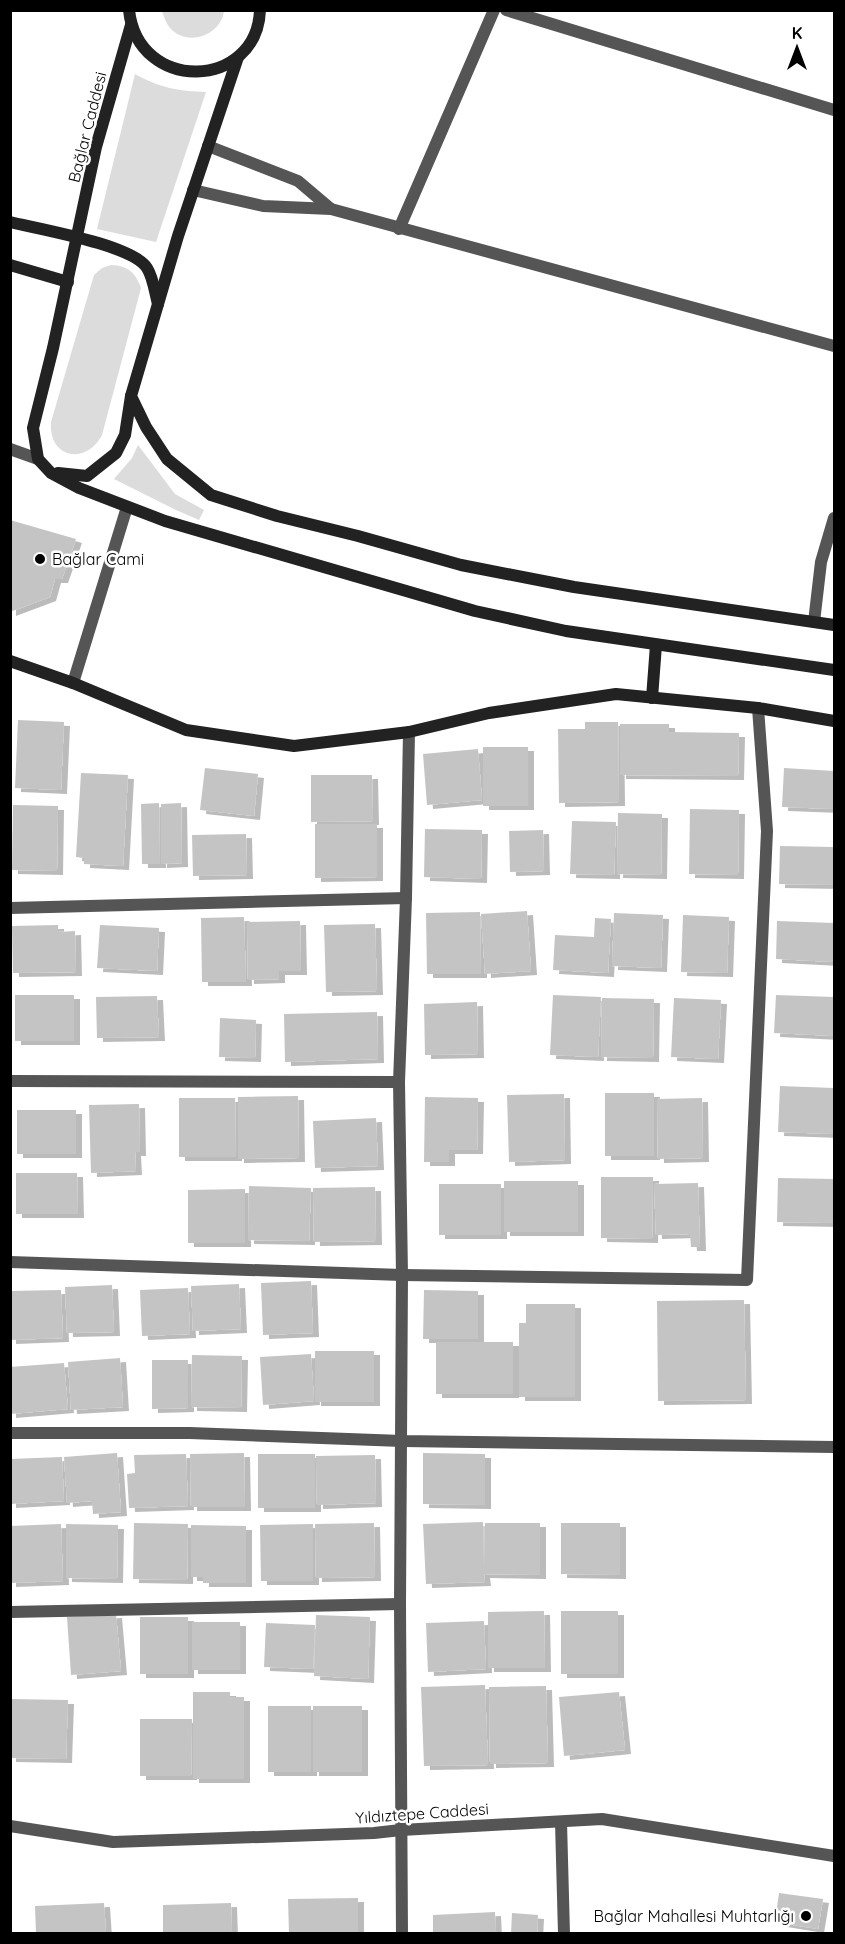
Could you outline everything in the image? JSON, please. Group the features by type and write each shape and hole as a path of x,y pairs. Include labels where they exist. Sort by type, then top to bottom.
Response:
{"main road":[{"path":"129,10 131,25 140,45 157,60 177,70 199,73 220,68 238,57 252,40 260,21 260,10"},
{"name":"Bağlar Caddesi","path":"38,459 33,428 68,282 96,147 131,25"},
{"path":"51,473 87,476 116,453 125,435 131,396 158,304 193,190 238,57"},
{"path":"10,222 76,237 134,256 147,268 158,304"},
{"path":"10,265 68,282"},
{"path":"131,396 146,427 167,459 211,495 278,516 461,565 574,587 834,625"},
{"path":"38,459 51,473 79,488 165,521 475,611 566,631 834,670"},
{"path":"652,698 656,645"},
{"path":"10,662 73,683 186,730 294,746 408,732 489,713 616,694 758,708 834,721"}],"street":[{"path":"399,229 494,10"},
{"path":"506,10 834,110"},
{"path":"208,146 298,181 331,209"},
{"path":"193,190 263,206 331,209 834,346"},
{"path":"10,449 38,459"},
{"path":"73,683 127,507"},
{"path":"814,622 821,562 834,518"},
{"path":"10,1262 402,1275 747,1280 767,831 758,708"},
{"path":"402,1934 400,1604 402,1275 399,1082 406,898 408,732"},
{"path":"10,908 406,898"},
{"path":"10,1081 399,1082"},
{"path":"10,1433 190,1433 402,1441 834,1448"},
{"path":"10,1612 400,1604"},
{"name":"Yıldıztepe Caddesi","path":"10,1826 113,1842 374,1833 602,1820 834,1856"},
{"path":"561,1822 564,1934"}],"shaded area":[{"path":"162,10 224,11 222,19 211,31 204,35 188,37 171,29"},
{"path":"135,74 169,88 206,92 156,242 97,229"},
{"path":"111,265 130,271 141,288 102,435 87,451 69,454 55,444 51,422 94,275 102,268"},
{"path":"138,445 175,494 204,510 199,520 114,479 132,458"}],"building":[{"name":"Bağlar Cami","path":"10,520 76,539 62,579 55,579 50,597 10,612"},
{"path":"18,720 64,722 61,790 15,788"},
{"path":"585,722 618,722 619,802 559,803 558,729 585,729"},
{"path":"620,724 669,724 669,732 739,733 738,776 620,775"},
{"path":"483,747 528,747 528,806 483,806"},
{"path":"478,749 482,800 427,805 423,754"},
{"path":"205,768 258,774 254,816 200,810"},
{"path":"784,768 834,771 834,809 782,807"},
{"path":"81,773 128,775 123,866 84,864 84,858 76,857"},
{"path":"311,775 372,775 373,821 311,822"},
{"path":"159,803 160,864 142,864 141,804"},
{"path":"181,803 182,863 161,864 161,804"},
{"path":"13,805 58,806 57,871 12,870"},
{"path":"690,809 739,810 738,875 689,874"},
{"path":"618,813 662,814 661,875 617,874"},
{"path":"572,821 616,822 614,875 570,874"},
{"path":"315,824 377,824 377,877 315,878"},
{"path":"425,829 482,830 481,879 424,877"},
{"path":"543,830 544,871 510,872 509,831"},
{"path":"246,834 247,875 193,876 192,835"},
{"path":"780,846 834,847 834,885 779,884"},
{"path":"527,911 531,971 485,974 481,914"},
{"path":"480,912 481,974 427,974 426,913"},
{"path":"614,913 663,915 661,968 612,966"},
{"path":"683,915 729,917 727,973 681,972"},
{"path":"244,917 246,982 202,982 201,918"},
{"path":"595,918 611,919 608,973 553,970 555,935 594,937"},
{"path":"300,921 301,971 279,971 279,979 248,980 247,922"},
{"path":"777,921 834,923 834,962 776,959"},
{"path":"375,924 377,991 326,992 324,925"},
{"path":"58,925 58,932 75,931 76,972 13,973 12,926"},
{"path":"100,925 159,928 157,971 97,968"},
{"path":"15,995 74,995 74,1041 15,1041"},
{"path":"553,995 601,997 598,1057 550,1055"},
{"path":"776,995 834,997 834,1036 774,1033"},
{"path":"157,996 159,1037 97,1038 96,997"},
{"path":"602,998 654,999 653,1058 601,1057"},
{"path":"674,998 721,1000 718,1059 671,1057"},
{"path":"477,1002 478,1054 425,1055 424,1004"},
{"path":"377,1012 378,1059 285,1062 284,1014"},
{"path":"220,1018 256,1020 255,1058 219,1057"},
{"path":"780,1086 834,1088 834,1134 778,1132"},
{"path":"605,1093 654,1093 654,1156 605,1156"},
{"path":"564,1094 565,1160 509,1162 507,1095"},
{"path":"298,1096 299,1158 238,1159 238,1097"},
{"path":"425,1097 478,1098 477,1150 449,1150 449,1162 424,1162"},
{"path":"179,1098 235,1098 236,1157 179,1157"},
{"path":"702,1098 703,1158 658,1159 657,1099"},
{"path":"139,1104 140,1152 135,1152 136,1171 91,1173 89,1105"},
{"path":"17,1110 76,1110 76,1154 17,1154"},
{"path":"376,1118 378,1166 315,1168 313,1121"},
{"path":"16,1173 77,1173 78,1214 16,1214"},
{"path":"601,1177 653,1177 652,1239 601,1238"},
{"path":"778,1178 834,1179 834,1223 777,1222"},
{"path":"504,1181 578,1181 578,1232 504,1232"},
{"path":"698,1183 700,1247 691,1247 690,1234 656,1235 654,1184"},
{"path":"439,1184 501,1184 501,1235 439,1235"},
{"path":"249,1186 311,1188 309,1241 248,1240"},
{"path":"375,1187 376,1241 314,1242 313,1188"},
{"path":"245,1189 245,1243 188,1243 188,1190"},
{"path":"311,1281 313,1333 263,1335 261,1283"},
{"path":"239,1284 241,1329 193,1331 191,1286"},
{"path":"112,1285 114,1332 67,1333 65,1287"},
{"path":"188,1288 190,1334 142,1336 140,1290"},
{"path":"61,1290 63,1338 10,1340 10,1291"},
{"path":"424,1290 478,1291 478,1339 423,1339"},
{"path":"744,1300 746,1400 658,1401 657,1301"},
{"path":"526,1304 575,1304 575,1397 519,1397 519,1323 526,1323"},
{"path":"436,1342 513,1342 513,1394 436,1394"},
{"path":"315,1351 374,1351 374,1402 315,1402"},
{"path":"311,1354 314,1401 263,1405 260,1357"},
{"path":"192,1355 242,1356 241,1408 191,1407"},
{"path":"120,1358 123,1407 71,1410 68,1362"},
{"path":"152,1360 188,1360 188,1408 152,1409"},
{"path":"64,1363 68,1409 10,1414 10,1367"},
{"path":"117,1453 121,1512 93,1514 92,1501 67,1503 64,1457"},
{"path":"244,1453 245,1507 191,1507 190,1454"},
{"path":"423,1453 485,1454 485,1505 423,1504"},
{"path":"186,1454 188,1506 129,1508 127,1474 135,1473 134,1455"},
{"path":"258,1454 315,1454 315,1508 258,1508"},
{"path":"375,1455 376,1503 317,1505 316,1456"},
{"path":"62,1457 64,1501 10,1504 10,1459"},
{"path":"483,1522 484,1568 485,1523 540,1523 540,1575 484,1574 485,1582 426,1584 423,1524"},
{"path":"134,1523 188,1524 187,1580 133,1579"},
{"path":"374,1523 375,1577 316,1578 315,1524"},
{"path":"561,1523 620,1523 620,1575 561,1574"},
{"path":"61,1524 63,1581 10,1583 10,1526"},
{"path":"66,1524 118,1525 117,1579 66,1578"},
{"path":"313,1524 313,1581 261,1581 260,1525"},
{"path":"191,1525 246,1526 246,1583 203,1583 203,1577 191,1577"},
{"path":"544,1611 545,1668 488,1668 488,1612"},
{"path":"561,1611 618,1611 618,1674 561,1674"},
{"path":"116,1614 121,1671 71,1675 67,1617"},
{"path":"316,1615 370,1617 368,1679 314,1676"},
{"path":"140,1617 188,1617 188,1674 140,1674"},
{"path":"484,1621 486,1669 428,1672 426,1623"},
{"path":"192,1622 240,1622 240,1670 192,1670"},
{"path":"266,1623 315,1625 313,1669 264,1667"},
{"path":"485,1685 488,1765 424,1766 421,1687"},
{"path":"546,1686 548,1763 490,1764 489,1687"},
{"path":"193,1692 230,1692 230,1697 244,1697 244,1779 193,1779"},
{"path":"619,1692 625,1750 564,1756 559,1697"},
{"path":"10,1699 68,1700 66,1759 10,1758"},
{"path":"268,1706 311,1706 311,1772 268,1772"},
{"path":"313,1706 362,1706 362,1772 313,1772"},
{"path":"140,1719 192,1719 191,1776 140,1776"},
{"path":"779,1893 823,1899 818,1929 775,1922"},
{"path":"358,1898 358,1934 289,1934 288,1899"},
{"path":"104,1903 106,1934 36,1934 35,1906"},
{"path":"231,1903 232,1934 163,1934 163,1905"},
{"path":"495,1912 496,1934 433,1934 433,1915"},
{"path":"512,1913 538,1915 537,1934 511,1934"}],"place":[{"name":"Bağlar Cami","path":"40,559"},
{"name":"Bağlar Mahallesi Muhtarlığı","path":"806,1916"}]}
